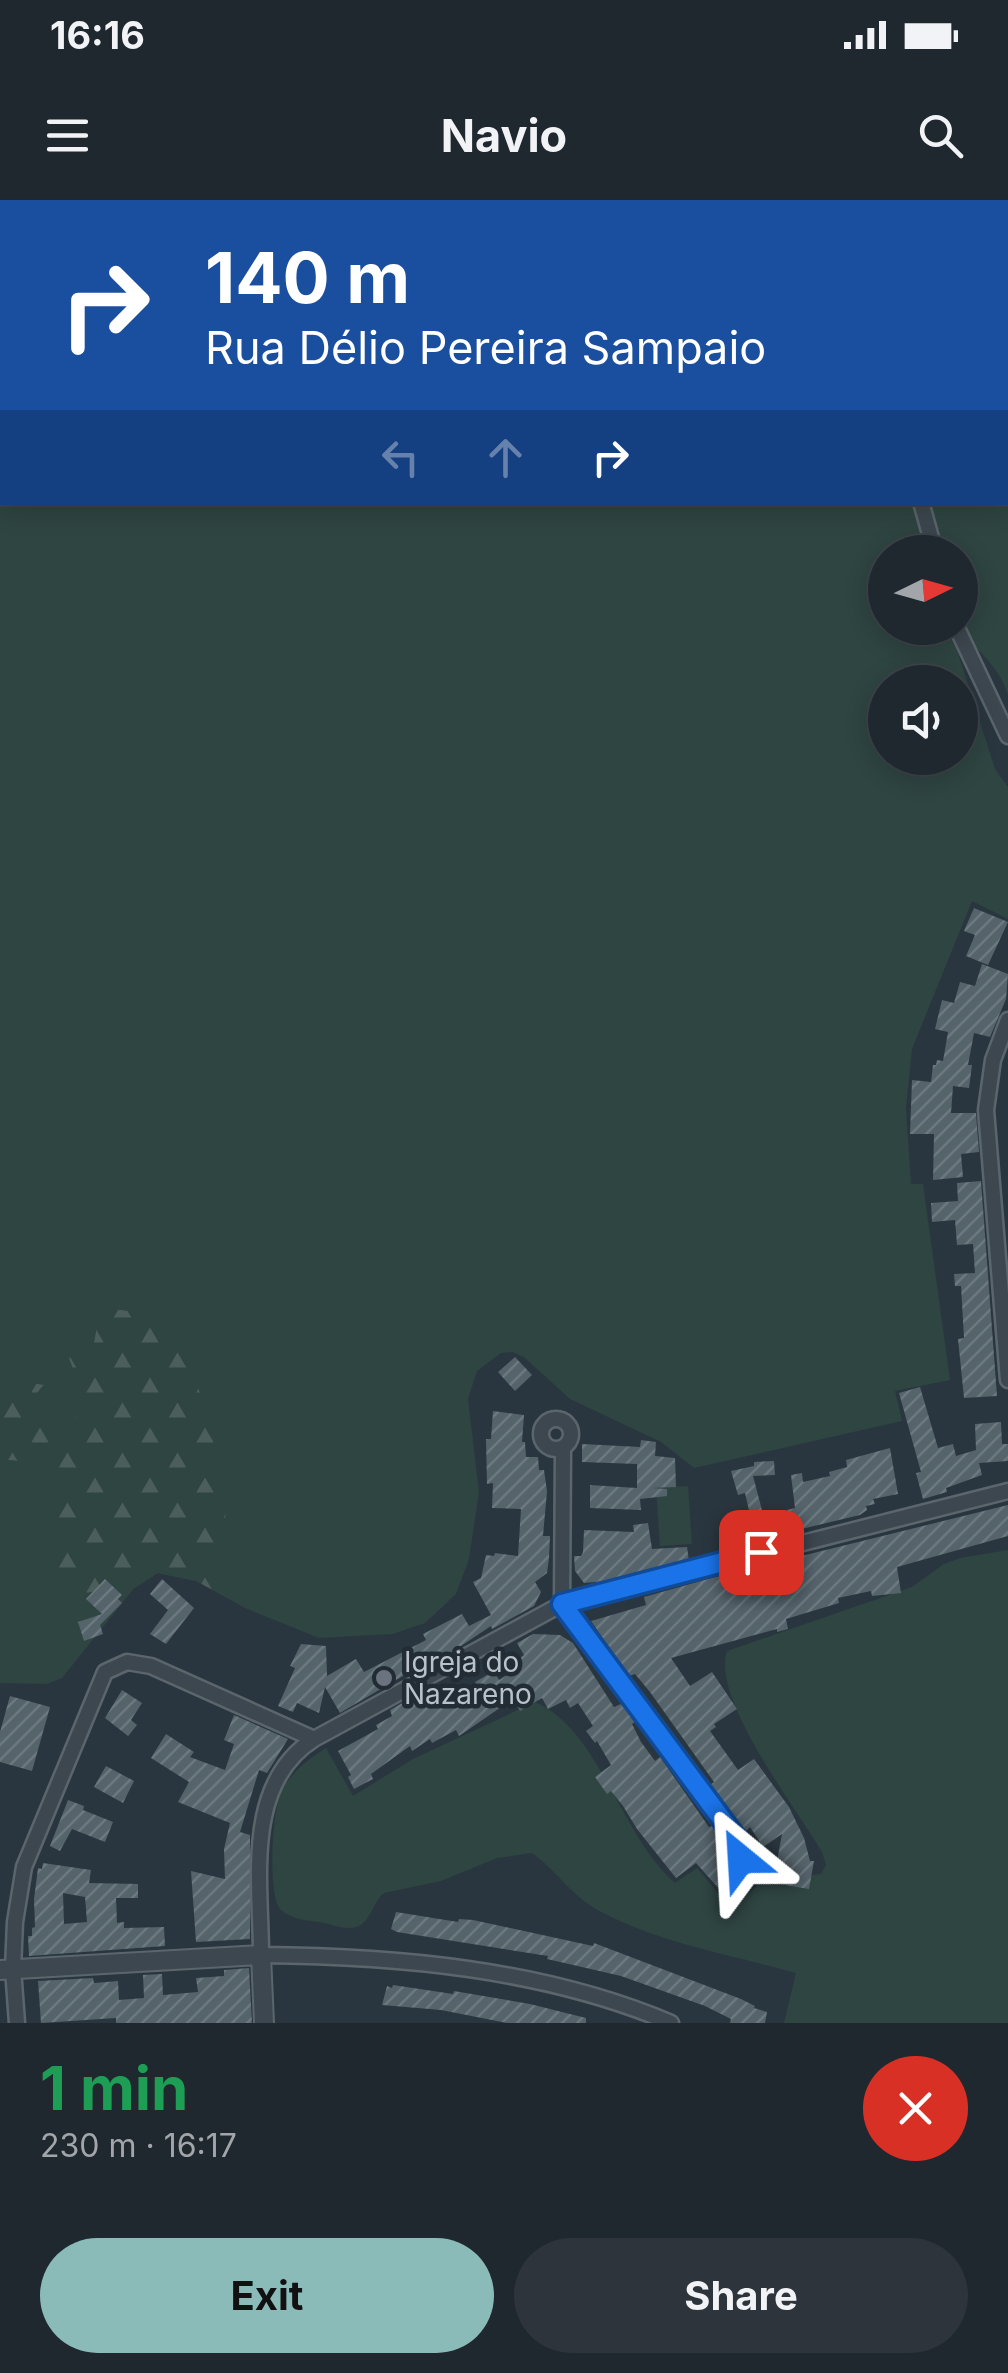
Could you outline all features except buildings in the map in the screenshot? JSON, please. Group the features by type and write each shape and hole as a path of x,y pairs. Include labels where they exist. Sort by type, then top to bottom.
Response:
{"street":[{"path":"922,505 930,535"},
{"path":"964,645 1008,736"},
{"path":"1008,1020 993,1060 986,1110 1008,1380"},
{"path":"562,1448 562,1604 744,1849"},
{"path":"264,2023 261,1842 268,1796 297,1750 562,1604 1008,1491"},
{"path":"16,2023 7,1970 24,1867 85,1726 100,1681 111,1667 127,1662 151,1666 314,1739"},
{"path":"7,1970 261,1956 359,1956 501,1976 571,1991 671,2023"}],"green space":[{"path":"0,505 913,505 922,535 868,535 868,645 955,645 962,665 868,665 868,775 978,775 978,716 995,769 1008,787 1008,919 972,901 912,1049 906,1108 911,1184 923,1184 950,1380 895,1391 902,1421 694,1468 661,1442 570,1399 525,1358 513,1352 501,1353 477,1371 468,1399 479,1492 469,1559 456,1594 425,1623 393,1634 319,1638 245,1608 196,1581 158,1573 139,1582 62,1678 47,1684 0,1683"},
{"path":"931,505 1008,505 1008,695 999,675 977,648 978,535 939,535"},
{"path":"105,1310 140,1313 161,1330 192,1375 214,1429 226,1507 213,1590 196,1581 158,1573 135,1588 116,1586 77,1594 59,1588 50,1575 48,1561 54,1511 50,1482 29,1465 0,1460 0,1378 44,1385 36,1395 37,1412 52,1421 74,1418 86,1403 69,1358 92,1353 99,1317"},
{"path":"688,1486 692,1544 660,1546 656,1488"},
{"path":"1008,1550 1008,2023 784,2023 796,1973 668,1939 619,1921 587,1903 532,1853 497,1858 441,1881 384,1893 365,1921 354,1928 296,1918 281,1910 277,1902 272,1852 279,1800 286,1783 307,1761 326,1748 353,1796 413,1759 535,1702 577,1735 639,1838 675,1883 697,1868 732,1904 741,1901 762,1881 821,1874 826,1865 822,1852 743,1724 725,1672 727,1651 912,1587 944,1564 960,1558"}],"place":[{"name":"Igreja do Nazareno","path":"384,1678"}],"route":[{"path":"741,1859 744,1849 562,1604 761,1552"}]}
